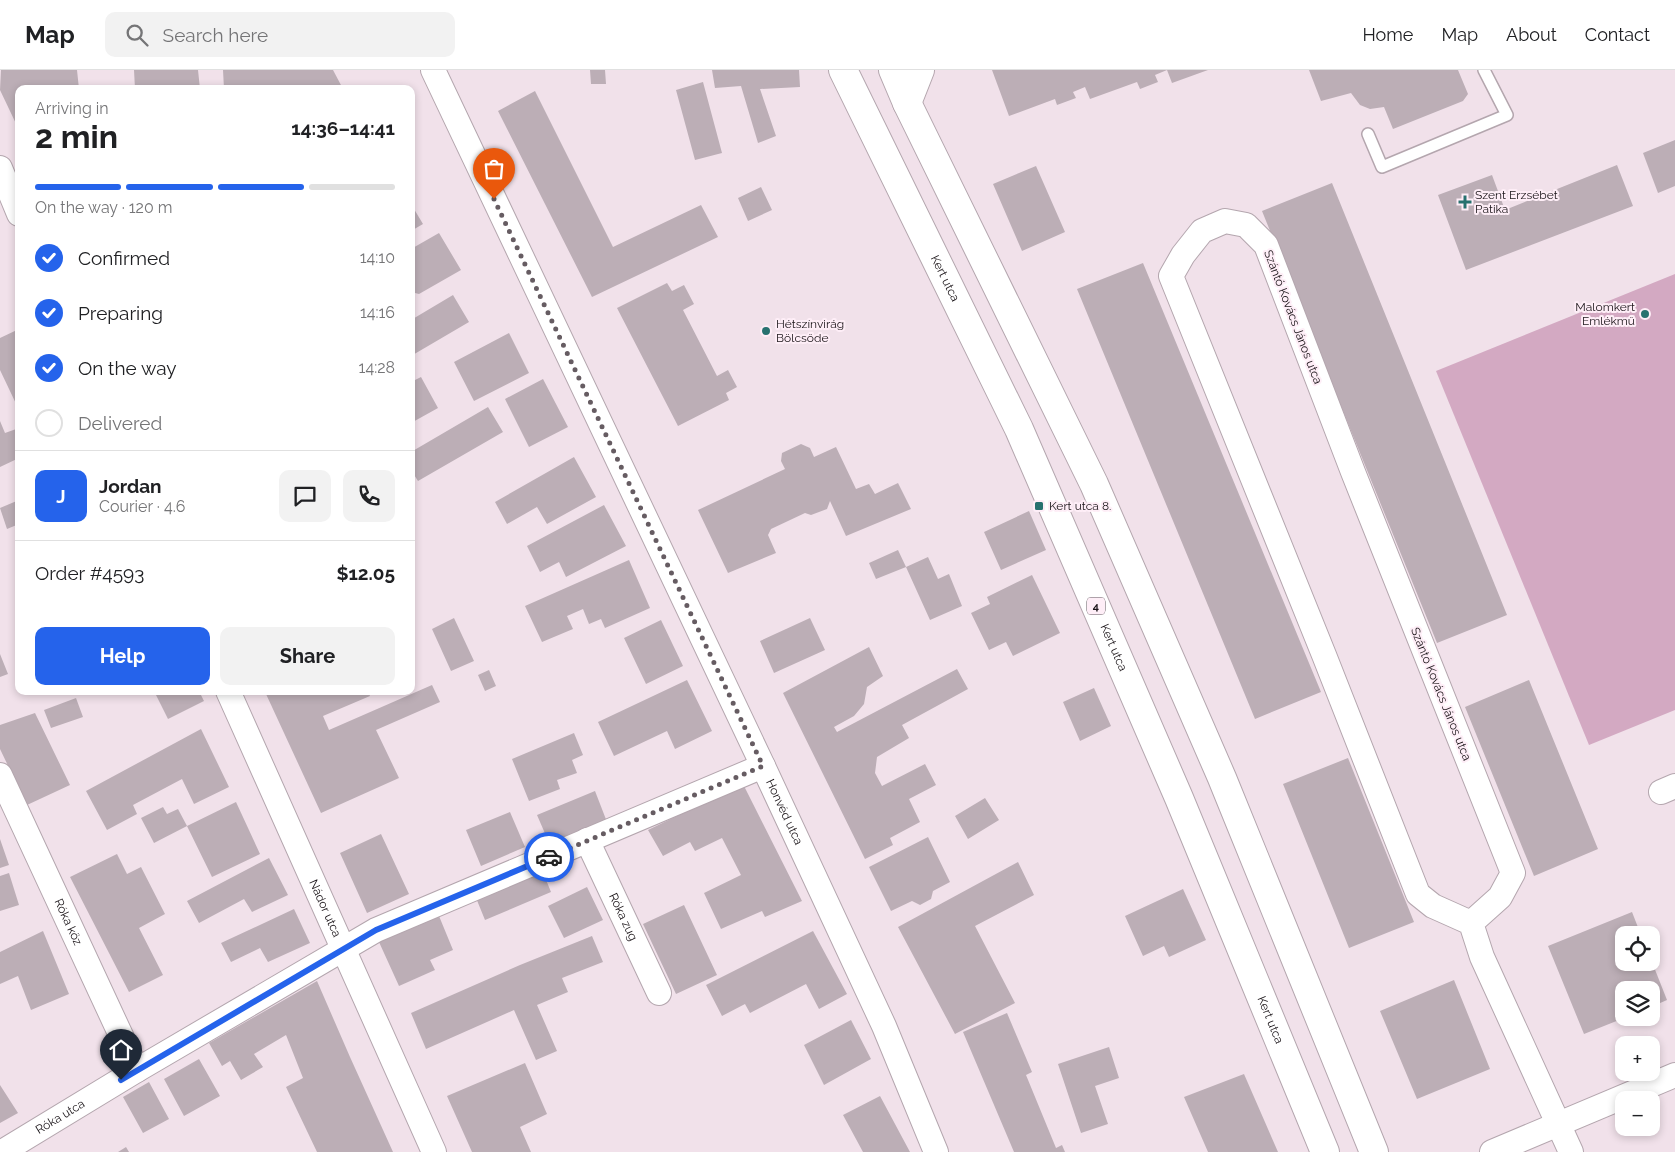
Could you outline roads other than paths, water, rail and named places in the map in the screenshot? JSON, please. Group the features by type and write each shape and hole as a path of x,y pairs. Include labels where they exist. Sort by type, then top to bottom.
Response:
{"main road":[{"name":"Kert utca","path":"843,70 1018,429 1179,798 1325,1152"},
{"path":"893,70 906,103 1094,484 1222,778 1374,1152"},
{"path":"906,103 920,70"}],"street":[{"name":"Honvéd utca","path":"433,70 884,1026 936,1152"},
{"path":"0,168 15,204"},
{"name":"Szántó Kovács János utca","path":"1226,220 1246,225 1266,245 1353,472 1513,873 1500,897 1471,923 1433,906 1418,894 1171,276 1183,255 1202,231 1226,220"},
{"name":"Nádor utca","path":"230,695 434,1152"},
{"name":"Róka utca","path":"2,1152 30,1144 137,1070 376,930 763,766"},
{"name":"Róka köz","path":"0,775 137,1070"},
{"name":"Róka zug","path":"588,840 659,994"},
{"path":"1471,923 1482,958 1571,1152"},
{"path":"1492,1152 1675,1074"}],"lane":[{"path":"1368,134 1382,167 1507,115 1484,70"}],"place":[{"name":"Szent Erzsébet Patika","path":"1465,202"},
{"name":"Malomkert Emlékmű","path":"1645,314"},
{"name":"Hétszínvirág Bölcsőde","path":"766,331"},
{"name":"Kert utca 8.","path":"1039,506"}]}
